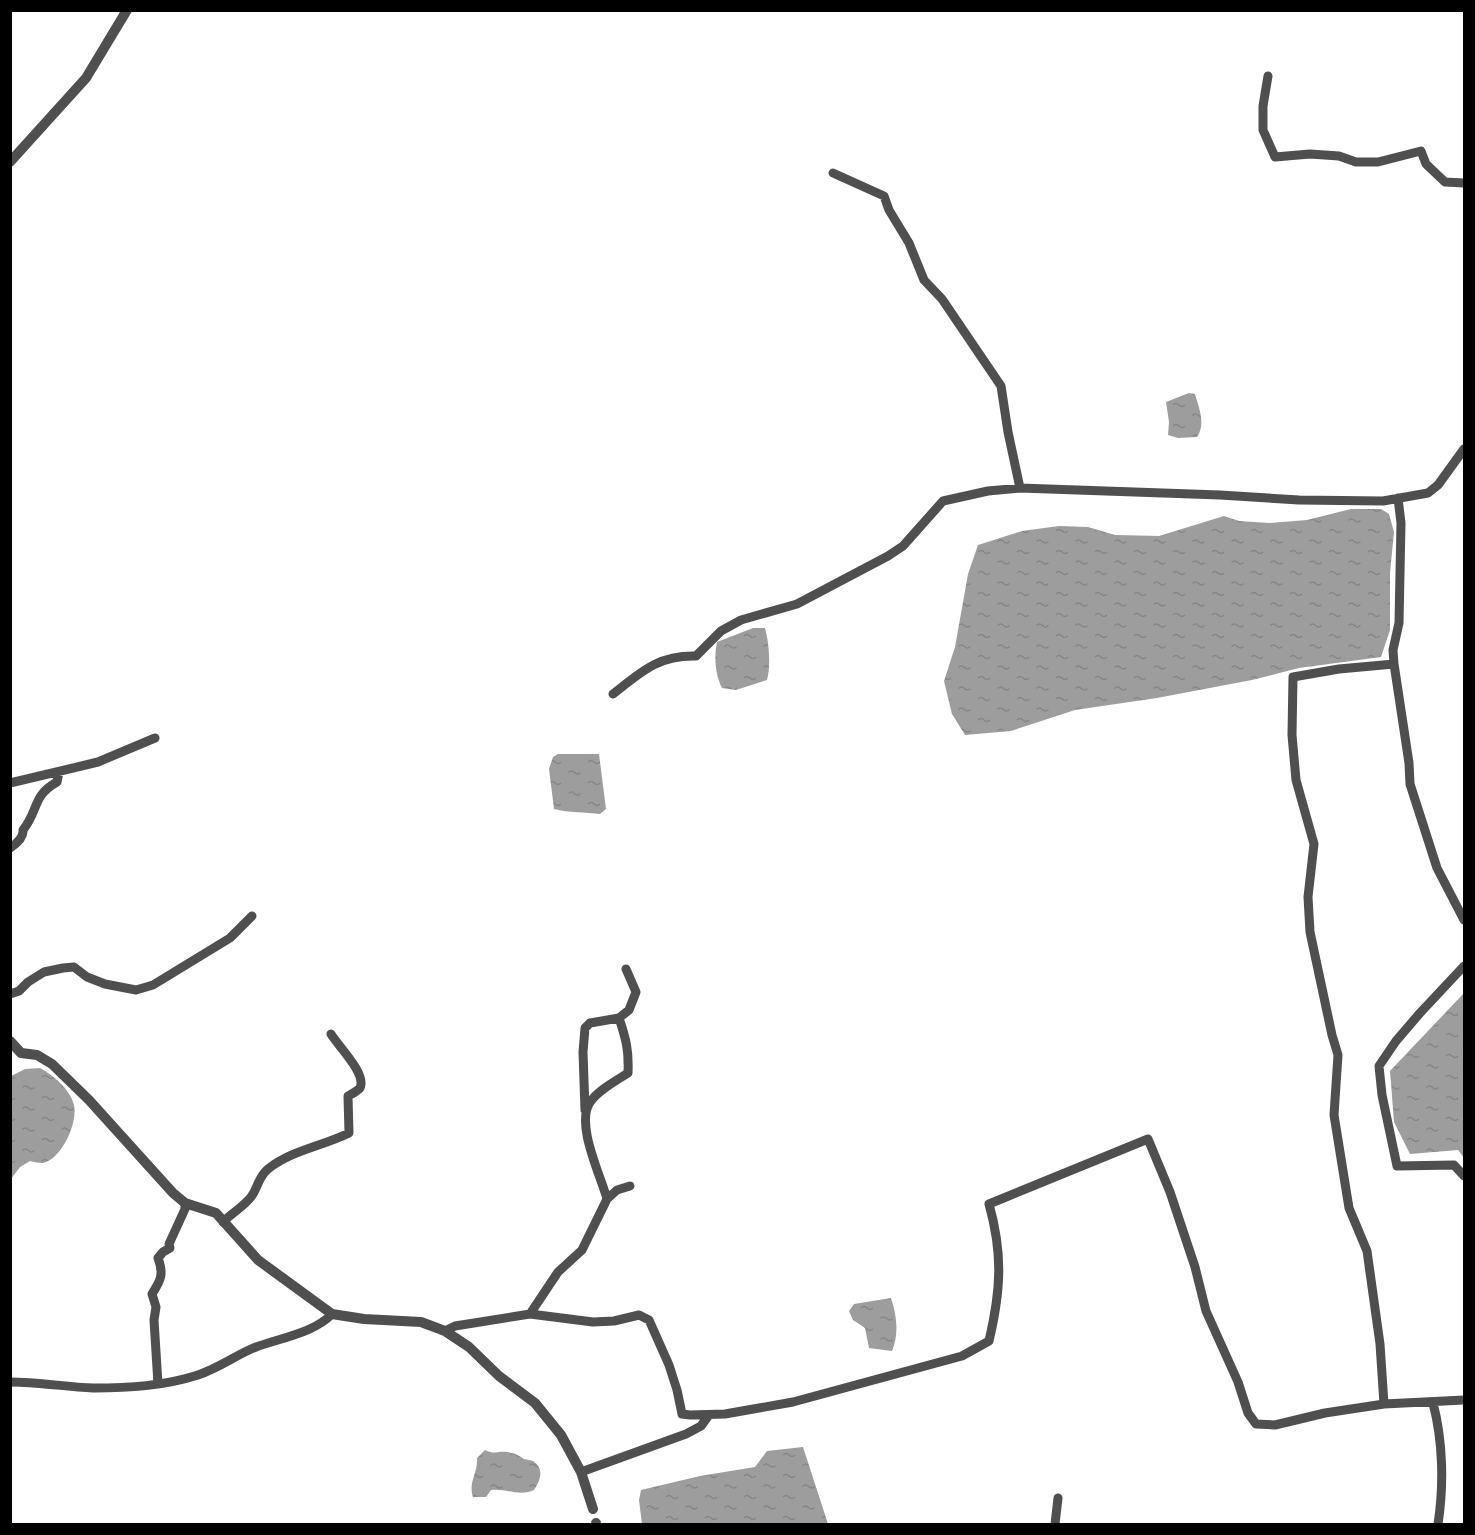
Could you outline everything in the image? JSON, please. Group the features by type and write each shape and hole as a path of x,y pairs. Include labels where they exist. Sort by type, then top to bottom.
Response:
{"street":[{"path":"10,162 86,78 127,10"},
{"path":"1268,76 1263,106 1263,130 1275,157 1310,154 1339,156 1356,162 1378,162 1421,151 1426,164 1445,182 1464,183"},
{"path":"833,173 884,196 888,210 909,243 924,280 942,300 1001,386 1020,488"},
{"path":"613,694 647,667 660,661 682,656 696,656 721,631 741,620 797,604 888,556 903,546 943,501 988,491 1020,488 1322,501 1383,501 1428,493 1438,485 1464,448"},
{"path":"1398,498 1401,523 1400,623 1393,650 1410,784 1437,868 1464,920"},
{"path":"1384,1404 1380,1344 1367,1251 1349,1208 1334,1115 1338,1055 1310,932 1308,897 1314,844 1296,780 1292,735 1293,677 1340,669 1394,664"},
{"path":"10,783 98,762 155,738"},
{"path":"10,848 18,842 23,830 30,822 39,796 57,782 58,772"},
{"path":"10,994 18,991 44,972 74,967 87,977 105,984 136,990 153,985 230,938 252,915"},
{"path":"1464,966 1420,1012 1379,1066 1382,1095 1397,1166 1454,1165 1464,1176"},
{"path":"608,1199 590,1146 586,1119 583,1072 585,1028 590,1023 619,1018 629,1010 636,992 626,969"},
{"path":"586,1119 590,1102 609,1085 628,1073 629,1051 619,1018"},
{"path":"223,1222 248,1200 260,1177 268,1169 301,1151 333,1141 349,1132 348,1096 359,1089 360,1073 331,1034"},
{"path":"10,1041 21,1053 37,1055 52,1065 89,1100 173,1193 185,1203 216,1214 258,1260 332,1314 364,1319 421,1322 445,1331 469,1347 499,1376 535,1403 561,1435 580,1472 592,1509"},
{"path":"445,1331 454,1326 530,1314 593,1322 614,1322 639,1315 649,1320 669,1365 682,1413 709,1415 793,1402 962,1356 988,1341 996,1311 1000,1269 997,1238 988,1204 1148,1139 1170,1192 1195,1267 1206,1311 1238,1382 1248,1413 1256,1424 1275,1425 1325,1413 1384,1404 1464,1400"},
{"path":"530,1314 558,1272 582,1250 608,1199 617,1190 630,1186"},
{"path":"159,1384 154,1320 156,1307 152,1294 163,1272 158,1258 170,1248 169,1244 185,1209 185,1203"},
{"path":"10,1382 91,1388 159,1384 208,1371 255,1348 313,1326 326,1320 332,1314"},
{"path":"1433,1403 1438,1430 1442,1498 1438,1524"},
{"path":"580,1472 686,1434 701,1426 709,1415"},
{"path":"1055,1524 1058,1498"}],"water":[{"path":"1189,393 1195,394 1201,416 1200,432 1197,437 1178,438 1168,435 1166,402"},
{"path":"1351,509 1381,509 1389,514 1394,532 1390,573 1390,630 1381,657 1299,668 1252,680 1157,698 1075,710 1011,731 965,735 952,714 944,681 955,647 968,574 978,545 1022,531 1059,526 1088,527 1115,535 1159,536 1224,516 1239,521 1269,523 1307,520"},
{"path":"753,628 765,628 769,654 767,680 736,690 722,688 716,665 717,642"},
{"path":"558,754 599,754 606,809 600,814 554,809 549,769 553,757"},
{"path":"1464,993 1464,1158 1458,1150 1410,1154 1394,1122 1390,1071"},
{"path":"40,1068 69,1093 74,1105 74,1121 67,1139 56,1155 43,1163 30,1161 20,1167 11,1179 11,1076 25,1069"},
{"path":"891,1298 896,1325 896,1338 892,1351 869,1348 865,1328 853,1320 849,1311 854,1304"},
{"path":"803,1447 828,1524 642,1524 639,1500 641,1490 700,1476 755,1467 767,1451"},
{"path":"485,1450 494,1453 512,1453 537,1464 540,1471 534,1490 518,1493 491,1490 486,1497 473,1497 472,1487 477,1458"}]}
